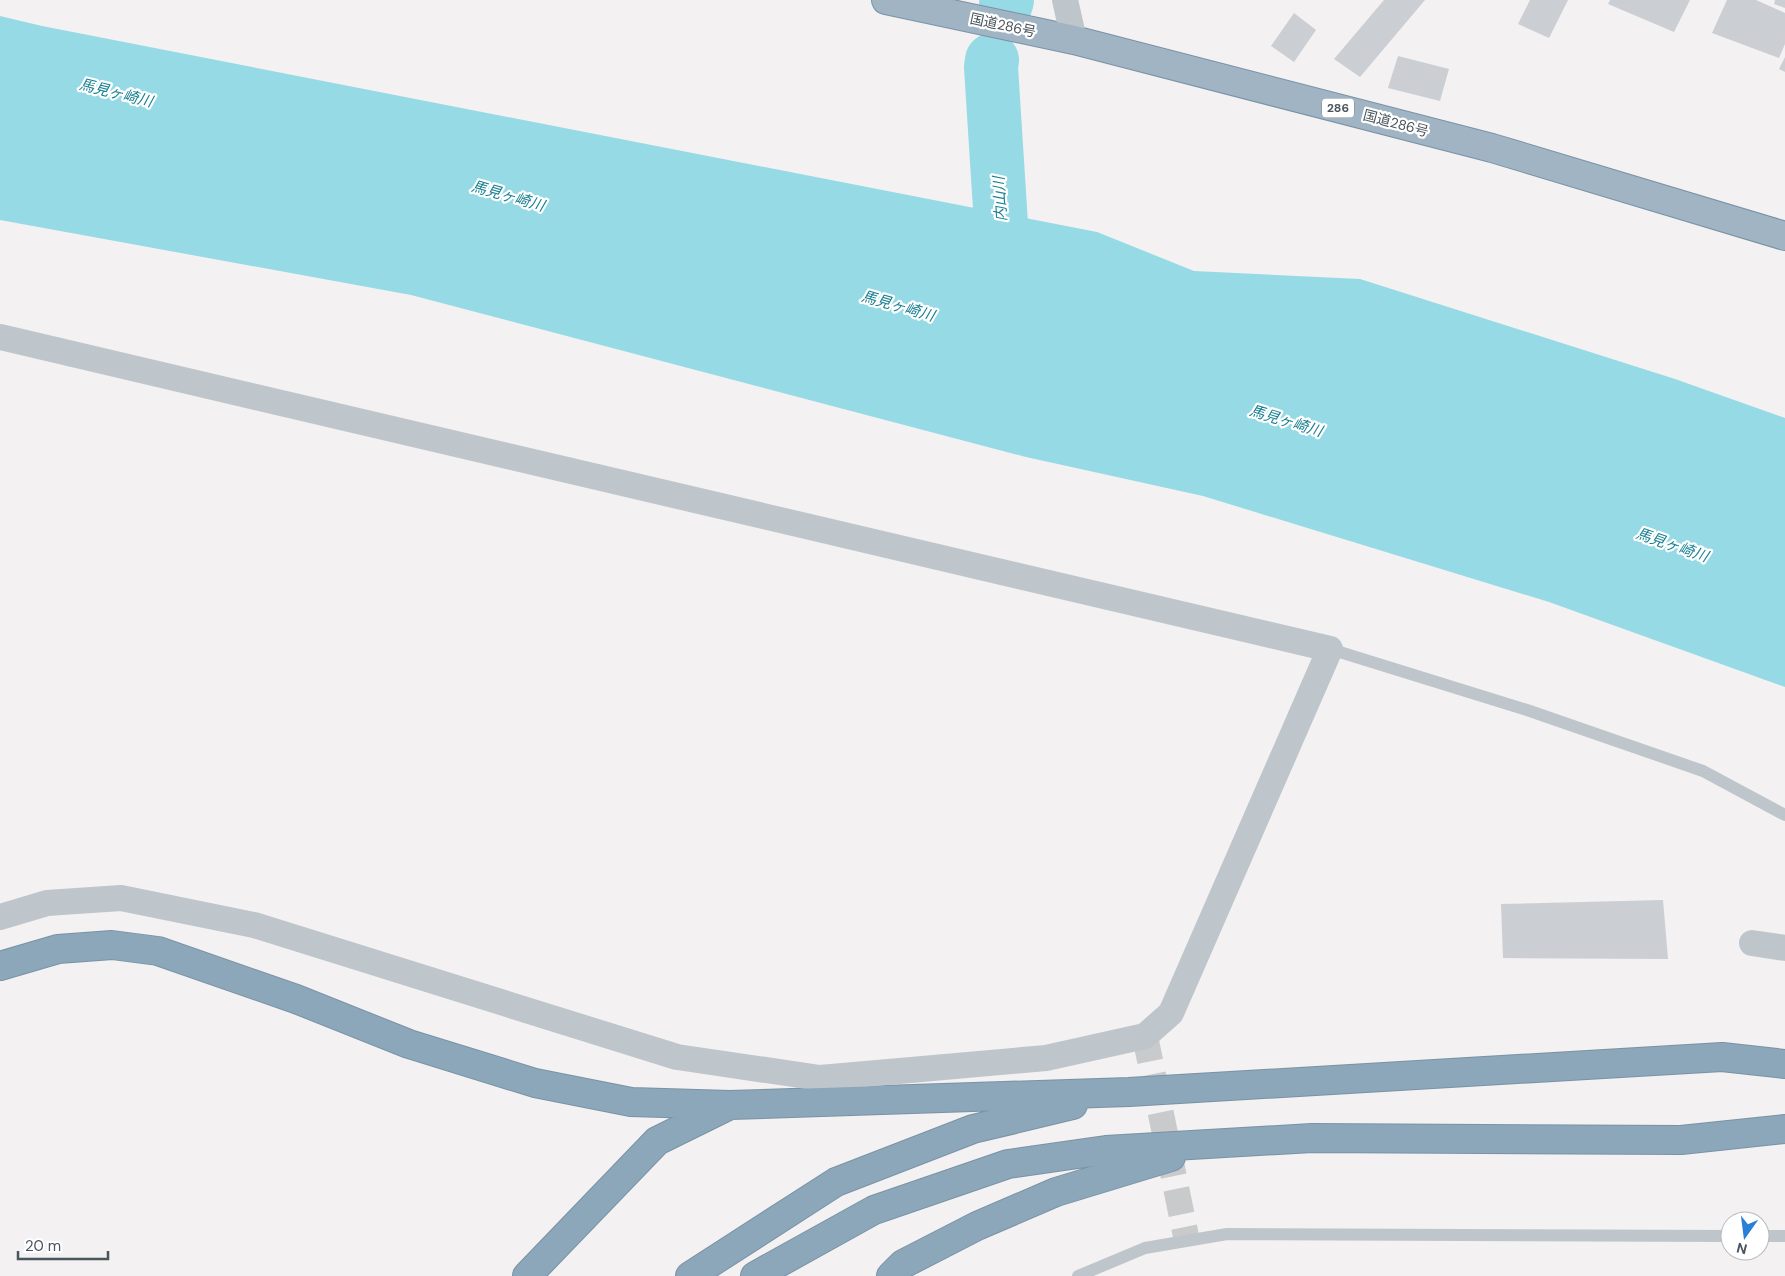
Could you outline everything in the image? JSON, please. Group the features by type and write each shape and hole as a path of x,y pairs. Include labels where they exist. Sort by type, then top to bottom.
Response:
{"highway":[{"name":"国道286号","path":"886,0 1074,40 1492,148 1785,236"},
{"path":"0,966 58,949 112,945 158,951 296,999 409,1044 535,1083 630,1102 730,1105 1129,1092 1722,1056 1785,1064"},
{"path":"690,1276 836,1182 973,1129 1129,1092"},
{"path":"527,1276 657,1142 730,1105"},
{"path":"755,1276 874,1210 1008,1164 1106,1150 1312,1138 1681,1140 1785,1129"},
{"path":"891,1276 903,1264 977,1226 1056,1192 1213,1144"}],"street":[{"path":"1065,0 1074,40"},
{"path":"0,337 1330,649 1171,1013 1146,1036 1046,1058 820,1078 677,1057 254,925 121,898 47,903 0,917"},
{"path":"1752,943 1785,948"}],"lane":[{"path":"1330,649 1526,710 1703,771 1785,815"},
{"path":"1078,1276 1145,1248 1227,1234 1720,1236"},
{"path":"1770,1236 1785,1236"}],"water":[{"name":"馬見ヶ崎川","path":"0,16 42,26 1097,232 1194,271 1360,279 1675,379 1785,418 1785,687 1549,602 1203,496 1026,457 411,295 0,220"}],"building":[{"path":"1384,0 1425,0 1360,77 1334,59"},
{"path":"1530,0 1568,0 1549,38 1518,24"},
{"path":"1610,0 1690,0 1674,32 1608,4"},
{"path":"1727,0 1756,0 1785,13 1785,44 1779,58 1712,33"},
{"path":"1775,0 1785,0 1785,8 1774,4"},
{"path":"1294,13 1316,30 1294,62 1271,46"},
{"path":"1398,56 1449,69 1440,101 1388,88"},
{"path":"1785,57 1785,72 1779,69"},
{"path":"1663,900 1668,959 1503,958 1501,904"}],"waterway":[{"name":"内山川","path":"1006,4 1007,0"},
{"name":"内山川","path":"992,60 1005,287"}],"tunnel":[{"path":"1145,1036 1187,1241"}]}
